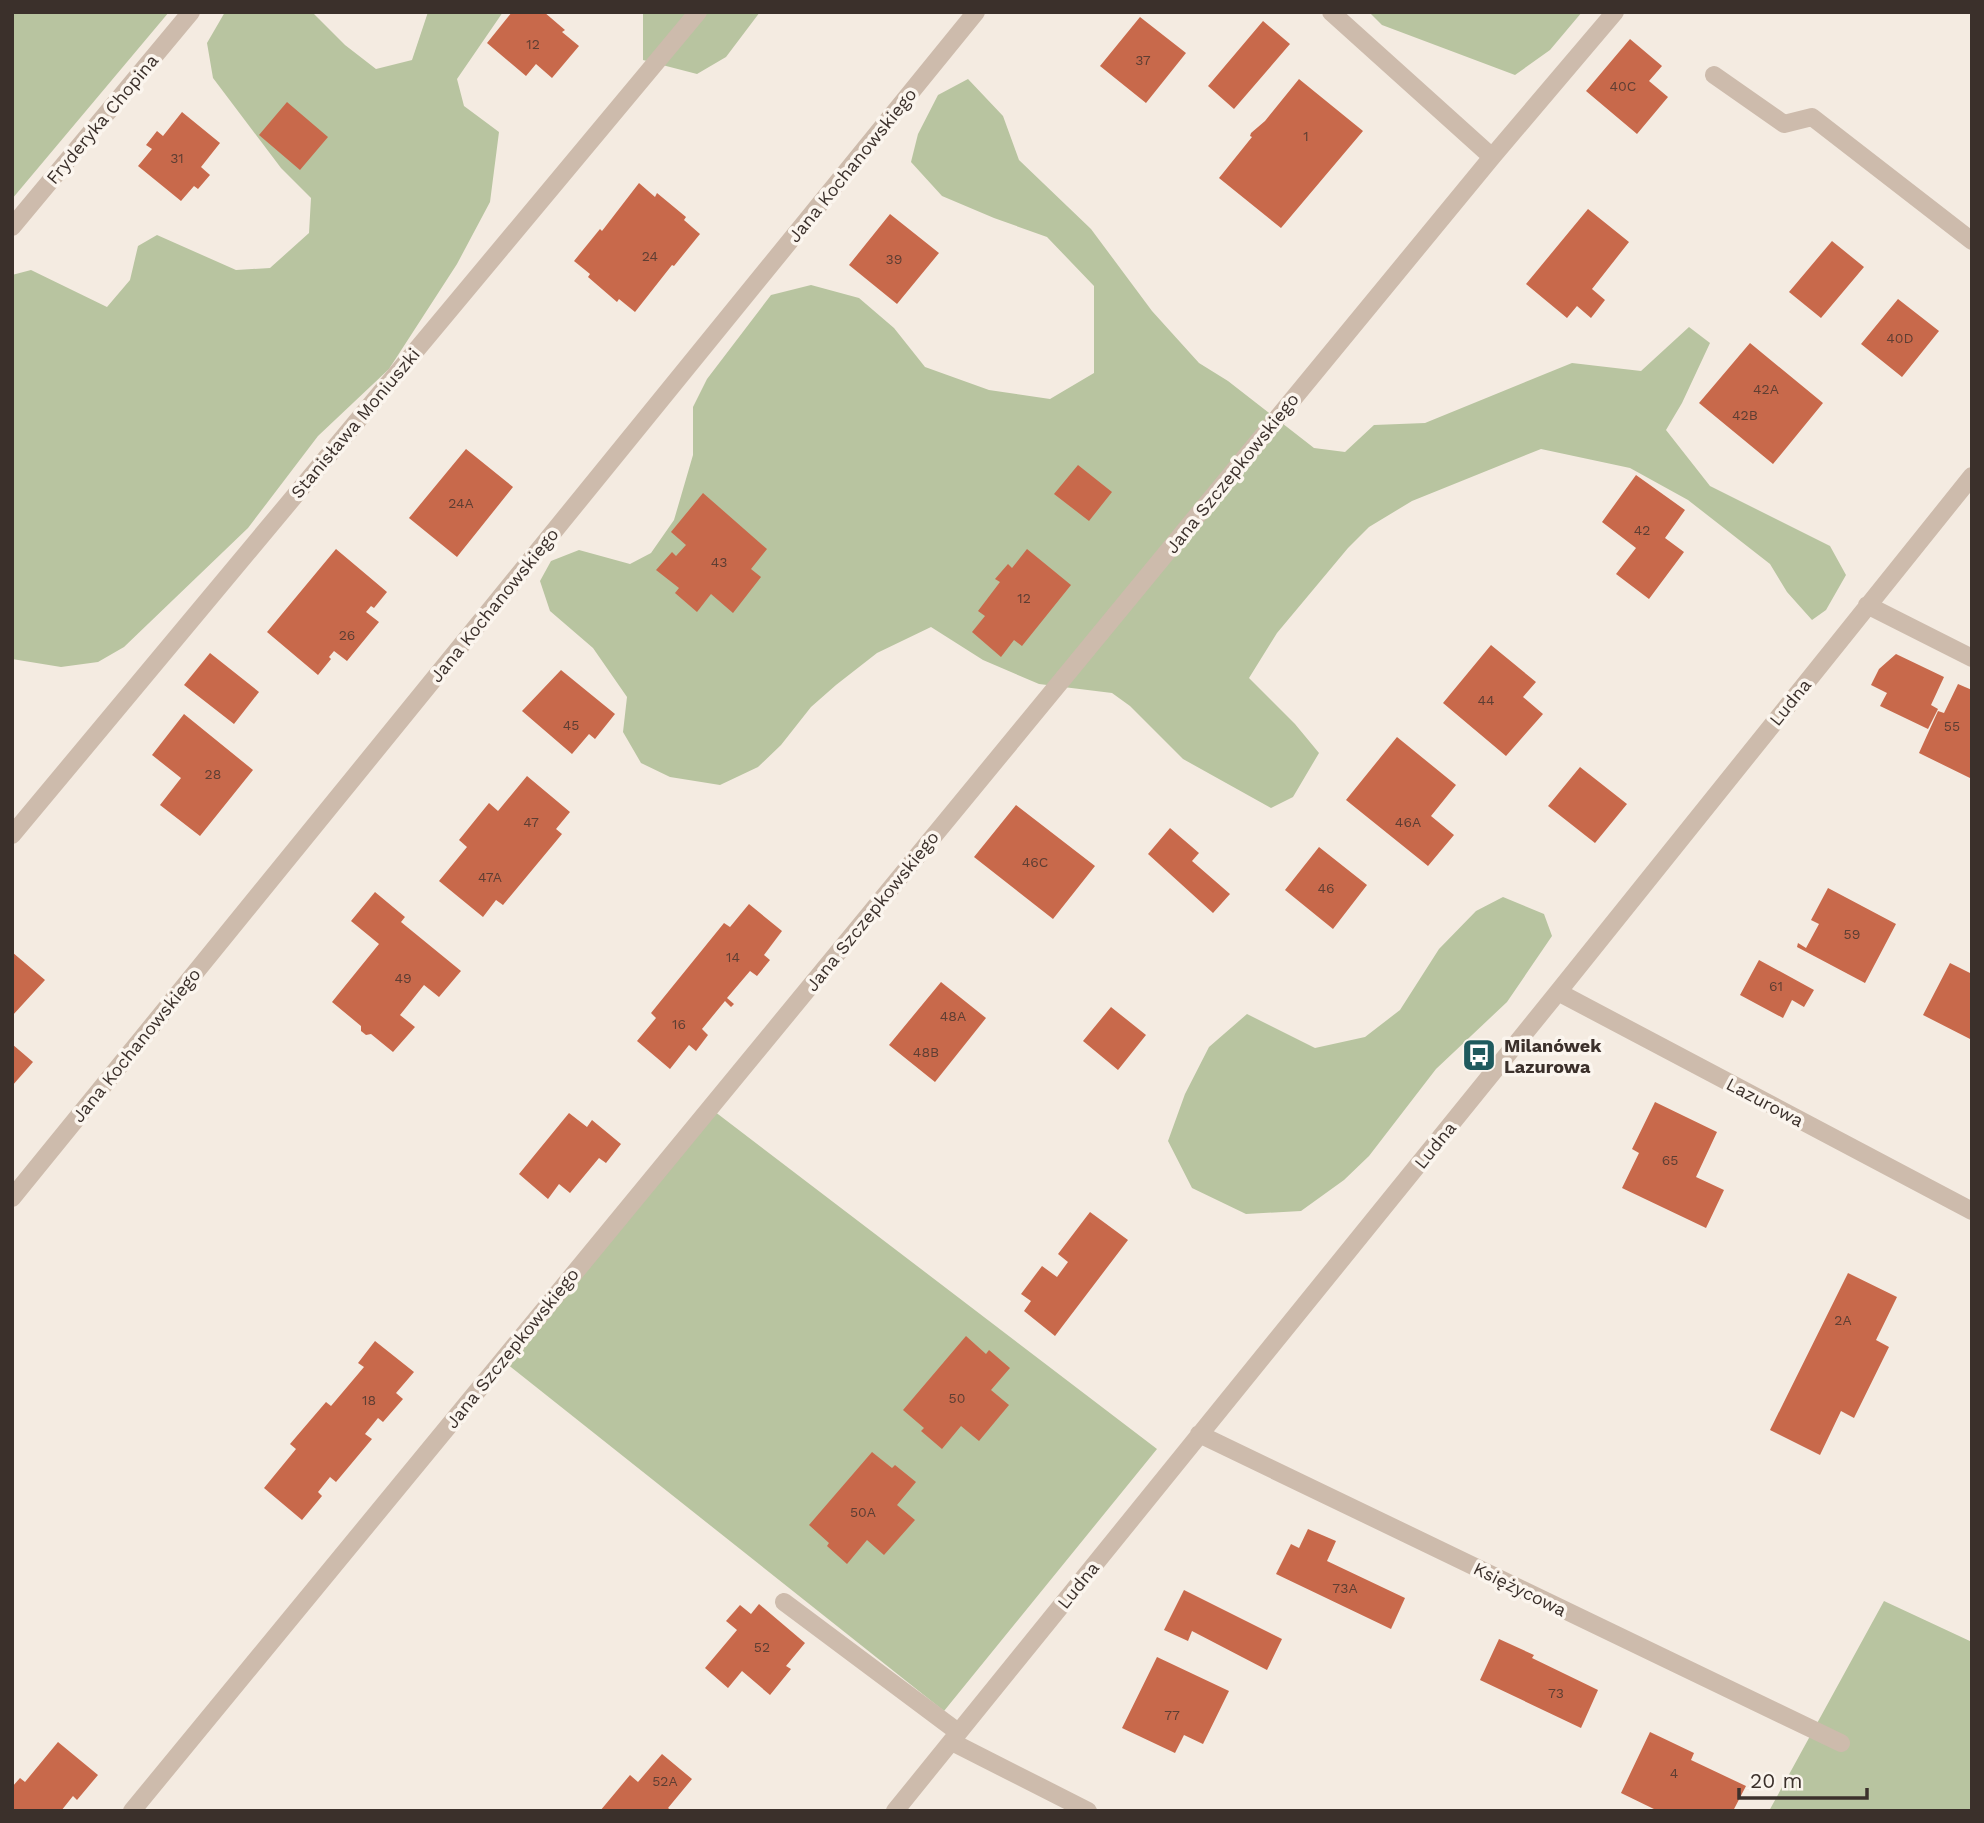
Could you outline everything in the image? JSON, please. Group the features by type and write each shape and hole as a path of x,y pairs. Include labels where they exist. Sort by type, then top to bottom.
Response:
{"street":[{"name":"Fryderyka Chopina","path":"12,227 191,12"},
{"name":"Stanisława Moniuszki","path":"12,835 698,12"},
{"name":"Jana Kochanowskiego","path":"12,1198 976,12"},
{"path":"1331,12 1492,157"},
{"name":"Jana Szczepkowskiego","path":"132,1811 1492,157 1615,12"},
{"path":"1714,75 1784,124 1812,117 1972,241"},
{"name":"Ludna","path":"895,1811 1972,476"},
{"path":"1867,605 1972,658"},
{"name":"Lazurowa","path":"1558,992 1972,1211"},
{"name":"Księżycowa","path":"1199,1434 1841,1743"},
{"path":"784,1602 955,1737 1088,1811"}],"green space":[{"path":"12,12 169,12 12,199"},
{"path":"225,12 312,12 345,45 376,69 412,60 428,12 503,12 457,79 464,106 499,132 490,202 457,264 389,369 318,436 248,528 124,647 98,662 61,667 12,659 12,275 31,270 107,307 130,280 138,246 157,235 236,270 270,268 309,233 311,198 281,168 213,78 207,43"},
{"path":"643,12 760,12 726,57 697,74 643,60"},
{"path":"1369,12 1582,12 1550,50 1515,75 1382,25"},
{"path":"968,79 1003,116 1019,160 1091,229 1152,311 1199,363 1228,381 1314,448 1345,452 1374,425 1425,423 1572,363 1641,371 1689,327 1710,343 1666,430 1710,486 1830,546 1846,575 1826,610 1812,620 1787,592 1770,564 1688,500 1630,468 1541,449 1412,501 1369,527 1277,633 1249,678 1295,724 1319,753 1293,797 1271,808 1183,759 1130,706 1112,693 1039,684 983,660 931,627 877,653 811,707 781,745 758,767 720,785 670,777 641,763 623,732 627,697 593,648 550,611 540,581 551,561 579,550 630,564 651,553 674,520 693,455 693,407 707,379 771,295 811,285 859,298 894,328 925,367 989,390 1050,399 1094,373 1094,286 1047,237 942,196 911,162 918,134 938,95"},
{"path":"1503,897 1544,914 1552,936 1507,1002 1436,1069 1369,1156 1344,1180 1301,1211 1246,1214 1192,1188 1168,1141 1185,1094 1209,1047 1247,1014 1315,1048 1365,1037 1400,1010 1439,949 1476,911"},
{"path":"710,1108 1157,1449 944,1711 502,1360"},
{"path":"1884,1601 1972,1642 1972,1811 1769,1811"}],"building":[{"path":"512,12 544,12 579,46 552,78 536,64 526,76 487,43"},
{"path":"1140,17 1186,53 1146,103 1100,66"},
{"path":"1263,21 1290,44 1234,109 1208,86"},
{"path":"1630,39 1662,66 1649,81 1668,97 1637,134 1586,91"},
{"path":"1299,79 1363,131 1281,228 1219,178 1252,137 1251,133 1265,121"},
{"path":"287,102 328,137 300,170 259,135"},
{"path":"182,112 220,143 201,167 210,175 198,189 194,186 181,201 138,166 152,149 146,145 157,131 163,136"},
{"path":"639,183 655,197 657,193 686,217 684,220 700,234 635,312 619,299 617,302 574,261 600,229 602,231"},
{"path":"1588,209 1629,242 1592,289 1605,300 1591,318 1577,306 1567,318 1526,284"},
{"path":"890,214 939,253 897,304 849,265"},
{"path":"1832,241 1864,267 1821,318 1789,292"},
{"path":"1898,299 1939,331 1902,377 1861,344"},
{"path":"1750,343 1823,403 1773,464 1699,403"},
{"path":"466,449 513,487 457,557 409,518"},
{"path":"1078,465 1112,492 1089,521 1054,494"},
{"path":"1636,475 1685,510 1665,538 1684,552 1649,599 1616,574 1636,548 1602,522"},
{"path":"703,493 767,549 751,569 761,577 733,613 711,594 697,612 675,593 679,588 656,570 672,552 676,556 686,545 671,532"},
{"path":"336,549 387,592 374,608 371,606 366,612 379,622 347,661 334,651 318,675 267,632"},
{"path":"1027,549 1071,585 1022,646 1014,640 1001,657 972,632 985,616 978,611 1000,582 995,579 1008,564 1012,568"},
{"path":"1491,645 1536,682 1523,697 1543,714 1506,756 1443,703"},
{"path":"210,653 259,692 234,724 184,685"},
{"path":"1896,654 1944,677 1931,705 1938,709 1928,729 1880,706 1887,693 1871,685 1879,669"},
{"path":"561,670 615,714 595,739 589,734 572,754 522,711"},
{"path":"1958,684 1972,690 1972,779 1919,753 1938,711 1944,713"},
{"path":"184,714 253,770 200,836 160,805 181,778 152,755"},
{"path":"1397,737 1456,785 1431,816 1454,835 1428,866 1346,800"},
{"path":"1580,767 1627,804 1595,843 1548,806"},
{"path":"527,776 570,812 556,829 562,834 503,905 496,900 483,917 439,881 467,847 459,840 489,803 498,811"},
{"path":"1016,805 1095,866 1053,919 974,857"},
{"path":"1170,828 1199,853 1192,861 1230,894 1213,913 1148,854"},
{"path":"1319,847 1367,885 1333,929 1285,890"},
{"path":"1828,888 1896,924 1865,983 1797,947 1798,943 1806,948 1819,924 1811,920"},
{"path":"375,892 405,917 401,922 461,971 439,997 424,985 400,1015 415,1027 393,1052 371,1034 366,1035 361,1031 361,1026 332,1002 379,944 351,921"},
{"path":"749,904 782,931 764,955 770,960 757,976 750,971 727,998 734,1004 731,1007 725,1001 702,1029 708,1035 696,1051 689,1045 670,1069 637,1041 656,1018 651,1013 724,923 730,927"},
{"path":"12,952 45,980 12,1016"},
{"path":"1759,960 1814,990 1804,1007 1792,1000 1783,1018 1740,995"},
{"path":"1950,963 1972,974 1972,1040 1923,1015"},
{"path":"941,982 986,1018 935,1082 889,1045"},
{"path":"1111,1007 1146,1035 1118,1070 1083,1041"},
{"path":"12,1044 33,1062 12,1086"},
{"path":"1655,1102 1717,1132 1696,1177 1724,1190 1706,1228 1622,1188 1639,1153 1632,1149"},
{"path":"569,1113 587,1127 592,1120 621,1144 606,1163 599,1158 570,1193 559,1184 548,1199 519,1174"},
{"path":"1090,1212 1128,1240 1055,1336 1024,1311 1031,1301 1021,1294 1042,1266 1057,1277 1068,1262 1058,1254"},
{"path":"1848,1273 1897,1297 1876,1340 1889,1347 1854,1418 1841,1411 1820,1455 1770,1430"},
{"path":"966,1336 986,1354 989,1350 1010,1368 991,1390 1009,1405 979,1441 961,1426 942,1449 921,1431 924,1428 903,1410"},
{"path":"375,1341 414,1372 396,1393 403,1399 383,1422 378,1418 365,1434 372,1439 336,1482 330,1477 318,1492 322,1496 302,1520 264,1488 296,1449 290,1444 326,1402 331,1406 364,1367 358,1363"},
{"path":"872,1452 892,1468 895,1465 916,1482 897,1505 915,1520 884,1555 867,1540 847,1564 809,1525"},
{"path":"1308,1529 1336,1541 1327,1561 1405,1598 1391,1629 1276,1574 1291,1544 1299,1548"},
{"path":"1184,1590 1282,1639 1267,1670 1192,1631 1188,1641 1164,1630"},
{"path":"759,1604 805,1643 786,1666 791,1669 770,1695 742,1671 728,1688 705,1668 737,1630 726,1621 740,1605 751,1614"},
{"path":"1499,1639 1598,1690 1581,1728 1480,1680"},
{"path":"1157,1657 1229,1691 1203,1744 1184,1735 1175,1753 1122,1728"},
{"path":"1650,1732 1694,1753 1691,1760 1746,1786 1733,1811 1658,1811 1621,1793"},
{"path":"58,1742 98,1775 77,1800 73,1796 61,1811 12,1811 12,1787 20,1778 25,1782"},
{"path":"662,1754 692,1779 668,1808 672,1811 600,1811 630,1775 638,1782"}],"place":[{"name":"Milanówek Lazurowa","path":"1479,1055"}]}
